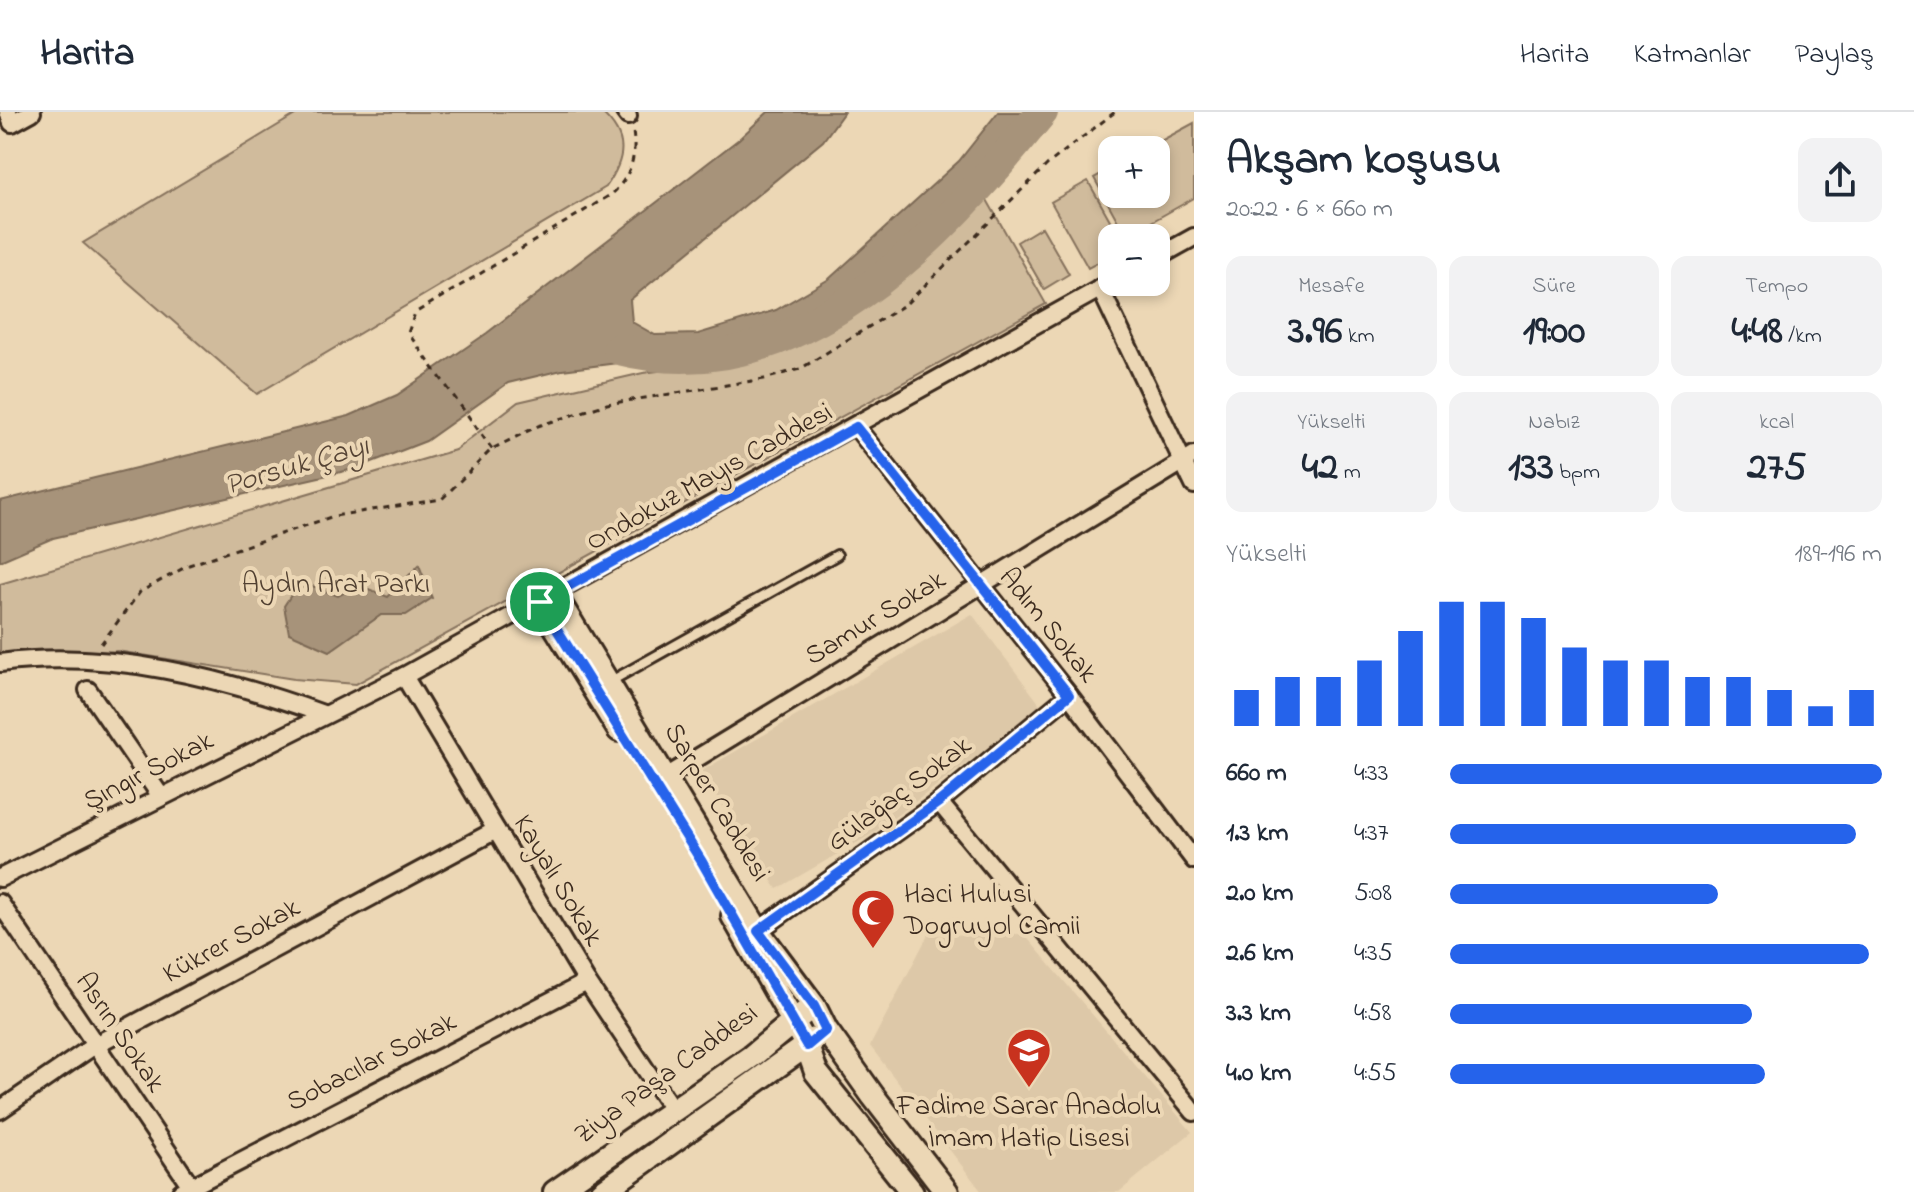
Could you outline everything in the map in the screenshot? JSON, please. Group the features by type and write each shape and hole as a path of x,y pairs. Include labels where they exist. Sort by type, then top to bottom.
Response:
{"main road":[{"name":"Sarper Caddesi","path":"547,598 608,683 758,931 814,1006 826,1030 947,1192"},
{"name":"Sarper Caddesi","path":"547,598 807,1046 816,1072 912,1192"},
{"name":"Ziya Paşa Caddesi","path":"555,1192 752,1056 814,1006"},
{"name":"Ziya Paşa Caddesi","path":"602,1192 826,1030"}],"street":[{"path":"8,112 12,123 32,112"},
{"path":"1170,250 1194,237"},
{"name":"Ondokuz Mayıs Caddesi","path":"323,714 404,676 547,598 1098,290"},
{"path":"1111,296 1188,458 1194,485"},
{"name":"Adım Sokak","path":"856,427 1069,695 1194,860"},
{"name":"Samur Sokak","path":"666,777 1188,458"},
{"path":"0,663 34,659 121,661 264,692 323,714"},
{"name":"Kayalı Sokak","path":"404,676 587,982 672,1109"},
{"path":"88,690 160,795"},
{"name":"Gülağaç Sokak","path":"758,931 939,802 1069,695"},
{"name":"Şıngır Sokak","path":"0,878 323,714"},
{"path":"939,802 1194,1112"},
{"name":"Kükrer Sokak","path":"0,1110 95,1045 496,830"},
{"name":"Asrın Sokak","path":"0,903 189,1190"},
{"name":"Sobacılar Sokak","path":"189,1190 587,982"}],"lane":[{"path":"608,683 837,555"}],"path":[{"path":"89,660 140,592 189,565 334,516 442,499 492,449 538,426 607,404 764,379 800,369 906,304 1048,164 1115,112"},
{"path":"492,449 408,333 415,313 612,194 624,183 635,146 627,114"}],"shaded area":[{"path":"972,614 1042,707 872,834 777,889 700,772"},
{"name":"Fadime Sarar Anadolu İmam Hatip Lisesi","path":"1024,934 1192,1132 1119,1192 982,1192 870,1046 928,935"}],"green space":[{"path":"300,112 601,112 620,139 621,157 606,187 257,394 83,243"},
{"path":"1194,123 1194,198 1147,224 1119,224 1111,208 1170,208 1170,136"},
{"path":"1088,181 1098,199 1098,208 1103,208 1112,224 1098,224 1098,263 1088,268 1051,202"},
{"name":"Aydın Arat Parkı","path":"986,198 1046,304 356,684 294,679 117,651 0,665 0,584 455,450 518,402 643,373 764,357 877,293"},
{"path":"1042,227 1069,274 1044,289 1017,242"}],"water":[{"path":"768,112 844,112 823,141 630,300 632,322 655,335 698,334 776,310 829,279 959,161 998,112 1026,112 977,175 852,289 804,320 737,348 562,370 508,383 426,441 354,469 53,538 0,561 0,501 349,416 397,395 487,333 739,139"},
{"path":"419,565 432,598 406,615 381,615 330,651 289,633 284,606 293,592 310,585 338,596 359,585 388,597"}],"waterway":[{"name":"Porsuk Çayı","path":"619,349 684,357 747,349 805,327 860,294 911,254 959,208 1042,112"}],"place":[{"name":"Haci Hulusi Dogruyol Camii","path":"873,950"},
{"name":"Fadime Sarar Anadolu İmam Hatip Lisesi","path":"1029,1089"}],"route":[{"path":"856,427 1069,695 939,802 758,931 814,1006 826,1030 807,1046 702,862 540,602 856,427"}]}
